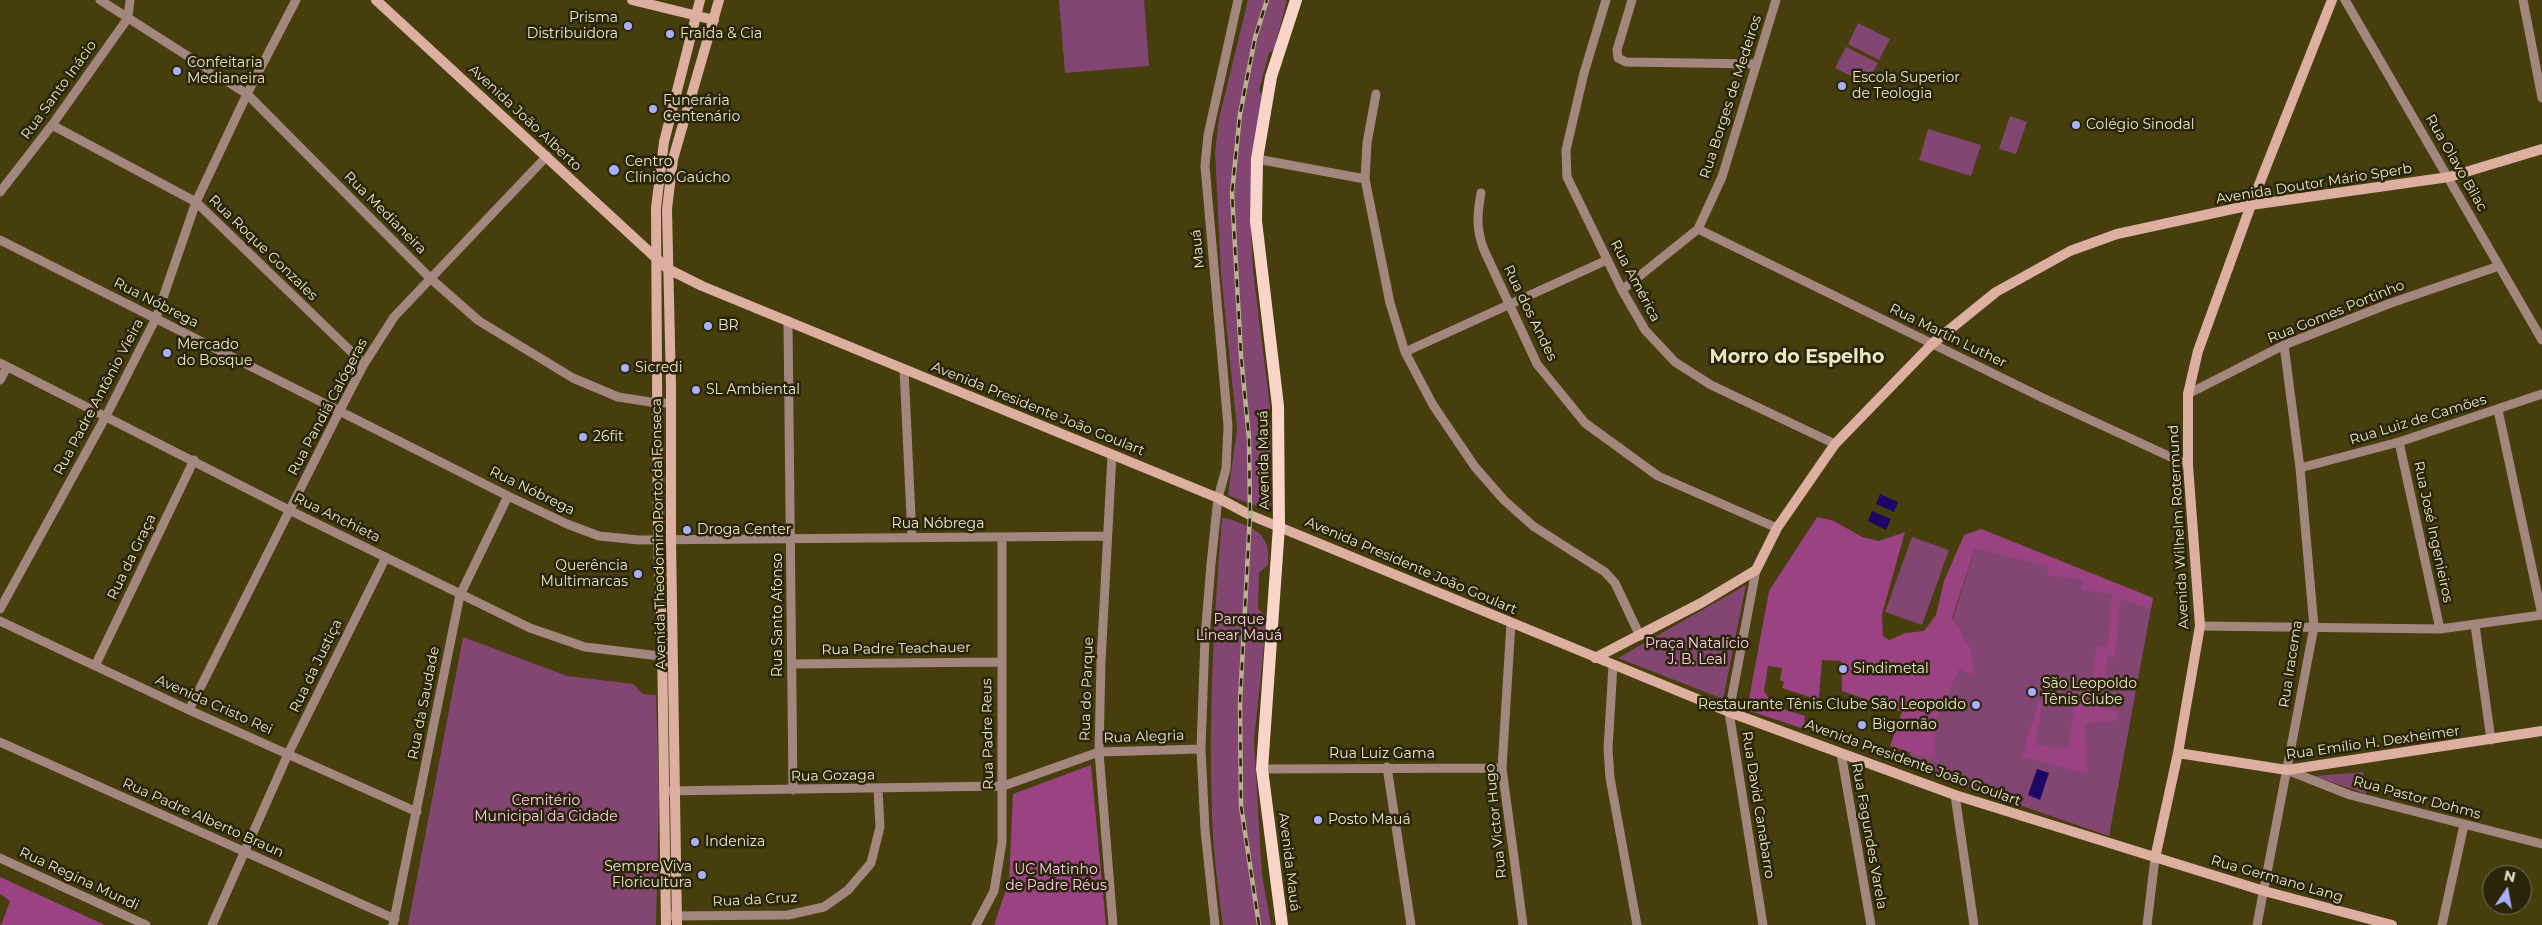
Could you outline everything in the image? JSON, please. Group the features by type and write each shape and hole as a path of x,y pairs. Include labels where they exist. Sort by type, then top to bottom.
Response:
{"main road":[{"name":"Avenida Mauá","path":"1282,925 1262,768 1280,526 1278,406 1256,221 1258,159 1271,77 1296,0"}],"street":[{"name":"Rua Medianeira","path":"100,0 247,94 430,278 479,321 573,378 618,397 657,403 671,403"},
{"name":"Rua Santo Inácio","path":"0,192 52,125 128,18 130,0"},
{"name":"Rua Padre Antônio Vieira","path":"0,609 106,416 156,318 196,202 247,94 296,0"},
{"name":"Avenida João Alberto","path":"376,0 668,269"},
{"path":"632,0 714,20"},
{"name":"Avenida Theodomiro Porto da Fonseca","path":"677,921 676,836 664,746 658,540 656,208 660,163 667,128 700,0"},
{"name":"Avenida Theodomiro Porto da Fonseca","path":"666,921 665,836 675,746 675,657 671,540 671,359 667,209 671,171 690,97 719,0"},
{"name":"Mauá","path":"1218,498 1226,469 1228,426 1205,166 1208,135 1238,0"},
{"name":"Rua América","path":"1606,0 1584,74 1566,150 1567,177 1622,290 1645,330 1675,362 1711,385 1834,444"},
{"path":"1632,0 1617,50 1618,58 1626,62 1756,64"},
{"name":"Rua Borges de Medeiros","path":"1698,229 1722,177 1776,0"},
{"name":"Avenida Wilhelm Rotermund","path":"2147,925 2155,858 2178,753 2200,626 2188,465 2188,394 2198,351 2251,205 2332,0"},
{"name":"Rua Olavo Bilac","path":"2345,0 2541,336"},
{"path":"2523,0 2542,98"},
{"path":"675,94 690,97"},
{"path":"1376,94 1366,143 1365,180 1390,303 1405,352 1433,405 1475,467 1504,500 1533,526 1605,572 1615,583 1640,636"},
{"name":"Rua Roque Gonzales","path":"52,125 196,202 364,364"},
{"path":"667,128 681,132"},
{"name":"Avenida Doutor Mário Sperb","path":"1756,570 1777,528 1834,444 1933,343 1996,292 2070,251 2117,234 2251,205 2449,177 2542,149"},
{"name":"Rua Pandiá Calógeras","path":"189,710 340,410 364,364 394,317 547,156"},
{"path":"1258,159 1365,180"},
{"name":"Rua dos Andes","path":"1482,193 1476,219 1478,232 1537,364 1586,423 1658,476 1777,528"},
{"path":"656,208 667,209"},
{"path":"1622,290 1698,229"},
{"name":"Rua Martin Luther","path":"1698,229 2043,398 2188,465"},
{"name":"Rua Nóbrega","path":"0,240 508,496 568,524 600,536 658,540 1107,536"},
{"path":"1405,352 1608,260"},
{"name":"Rua Gomes Portinho","path":"2188,394 2284,345 2390,303 2499,266"},
{"name":"Avenida Presidente João Goulart","path":"668,269 702,286 1218,498 1250,515 1729,712 1955,795 2155,858"},
{"path":"656,306 669,305"},
{"name":"Rua Santo Afonso","path":"788,321 793,790"},
{"name":"Rua Iracema","path":"2257,925 2314,627 2300,468 2284,345"},
{"path":"657,360 671,359"},
{"path":"0,380 4,365"},
{"name":"Rua Anchieta","path":"4,365 289,510 530,628 585,647 675,657"},
{"path":"904,368 912,537"},
{"name":"Rua Luiz de Camões","path":"2300,468 2399,442 2542,394"},
{"path":"2200,626 2440,629 2542,615 2498,410"},
{"path":"657,439 671,438"},
{"name":"Rua José Ingenieiros","path":"2399,442 2440,629"},
{"name":"Rua do Parque","path":"1112,454 1099,752 1113,925"},
{"name":"Rua da Graça","path":"95,666 194,460"},
{"path":"658,487 671,486"},
{"name":"Rua da Saudade","path":"394,922 460,594 508,496"},
{"path":"1215,925 1205,830 1201,748 1205,637 1218,498"},
{"name":"Rua Padre Reus","path":"976,925 994,891 1002,842 1002,538"},
{"name":"Rua da Justiça","path":"212,925 288,754 386,557"},
{"path":"1595,658 1701,603 1756,570"},
{"name":"Rua David Canabarro","path":"1756,570 1729,712 1763,925"},
{"path":"660,583 672,581"},
{"path":"661,616 673,615"},
{"name":"Avenida Cristo Rei","path":"0,621 189,710 417,812"},
{"name":"Rua Victor Hugo","path":"1510,623 1502,768 1523,925"},
{"path":"2475,625 2491,740"},
{"name":"Rua Padre Teachauer","path":"792,664 1001,662"},
{"path":"1613,665 1608,749 1610,778 1637,925"},
{"path":"663,701 675,700"},
{"name":"Rua Emílio H. Dexheimer","path":"2178,753 2287,770 2542,731"},
{"name":"Rua Padre Alberto Braun","path":"0,742 394,922"},
{"path":"664,746 675,746"},
{"name":"Rua Alegria","path":"1003,786 1099,752 1201,748"},
{"name":"Rua Fagundes Varela","path":"1840,753 1871,925"},
{"path":"1386,767 1411,925"},
{"name":"Rua Luiz Gama","path":"1262,768 1502,768"},
{"name":"Rua Pastor Dohms","path":"2287,770 2350,795 2542,844"},
{"name":"Rua Gozaga","path":"670,791 1003,786"},
{"name":"Rua da Cruz","path":"666,921 788,915 824,907 848,890 871,862 880,827 878,789"},
{"path":"1955,795 1974,925"},
{"path":"2442,925 2464,825"},
{"path":"665,836 676,836"},
{"name":"Rua Regina Mundi","path":"0,858 146,925"},
{"name":"Rua Germano Lang","path":"2155,858 2264,891 2392,925"},
{"path":"666,887 677,887"}],"green space":[{"path":"1059,0 1144,0 1149,66 1065,73"},
{"path":"1248,0 1287,0 1274,49 1269,53 1259,90 1263,97 1250,205 1253,271 1270,407 1271,504 1266,510 1228,495 1237,429 1221,273 1215,152 1219,119"},
{"path":"1858,23 1890,39 1879,60 1848,44"},
{"path":"1846,47 1878,63 1867,84 1835,68"},
{"path":"2010,116 2027,122 2016,154 1999,149"},
{"path":"1928,129 1981,145 1971,176 1919,160"},
{"path":"1817,517 1834,521 1862,537 1879,541 1905,532 1882,614 1883,636 1889,640 1906,633 1924,631 1936,615 1944,581 1964,535 1981,529 2153,598 2151,609 2120,599 2115,657 2108,656 2100,708 2119,711 2117,721 2085,723 2088,774 2022,757 2039,701 2042,701 2036,745 2068,749 2075,698 2091,699 2096,645 2108,647 2112,594 2082,590 2083,579 2048,576 2047,566 1975,548 1952,618 1971,650 1975,676 1959,669 1936,721 1935,755 1930,759 1890,746 1902,712 1842,691 1841,661 1822,660 1819,697 1816,699 1782,688 1784,682 1780,680 1782,668 1768,666 1764,691 1771,702 1777,704 1776,707 1805,716 1804,725 1801,728 1747,710 1769,591"},
{"name":"Parque Linear Mauá","path":"1222,518 1234,520 1252,528 1265,540 1268,551 1268,565 1259,573 1258,609 1267,617 1254,741 1262,875 1271,925 1223,925 1218,884 1211,778 1211,704"},
{"name":"São Leopoldo Tênis Clube","path":"1981,529 2153,598 2109,836 1906,766"},
{"path":"1912,537 1949,550 1922,625 1885,612"},
{"name":"Praça Natalício J. B. Leal","path":"1746,585 1723,699 1618,658"},
{"name":"Cemitério Municipal da Cidade","path":"463,637 567,676 633,684 643,694 656,695 659,797 656,925 408,925"},
{"name":"UC Matinho de Padre Réus","path":"1091,765 1106,925 994,925 1009,881 1013,794"},
{"path":"2363,772 2366,794 2314,776"},
{"path":"0,877 105,925 1,925 10,901 0,894"}],"shaded area":[{"path":"1880,494 1898,502 1894,512 1876,504"},
{"path":"1872,511 1891,519 1886,530 1868,521"},
{"path":"2037,769 2049,773 2040,800 2028,795"}],"railway":[{"path":"1259,925 1241,806 1240,702 1250,515 1249,438 1241,356 1232,193 1240,114 1255,38 1267,0"}],"place":[{"name":"Prisma Distribuidora","path":"628,26"},
{"name":"Fralda & Cia","path":"670,34"},
{"name":"Confeitaria Medianeira","path":"177,71"},
{"name":"Escola Superior de Teologia","path":"1842,86"},
{"name":"Funerária Centenário","path":"653,109"},
{"name":"Colégio Sinodal","path":"2076,125"},
{"name":"Centro Clínico Gaúcho","path":"614,170"},
{"name":"BR","path":"708,326"},
{"name":"Mercado do Bosque","path":"167,353"},
{"name":"Sicredi","path":"625,368"},
{"name":"SL Ambiental","path":"696,390"},
{"name":"26fit","path":"583,437"},
{"name":"Droga Center","path":"687,530"},
{"name":"Querência Multimarcas","path":"638,574"},
{"name":"Sindimetal","path":"1843,669"},
{"name":"São Leopoldo Tênis Clube","path":"2032,692"},
{"name":"Restaurante Tênis Clube São Leopoldo","path":"1976,705"},
{"name":"Bigornão","path":"1862,725"},
{"name":"Posto Mauá","path":"1318,820"},
{"name":"Indeniza","path":"695,842"},
{"name":"Sempre Viva Floricultura","path":"702,875"}],"district":[{"name":"Morro do Espelho","path":"1797,357"}]}
